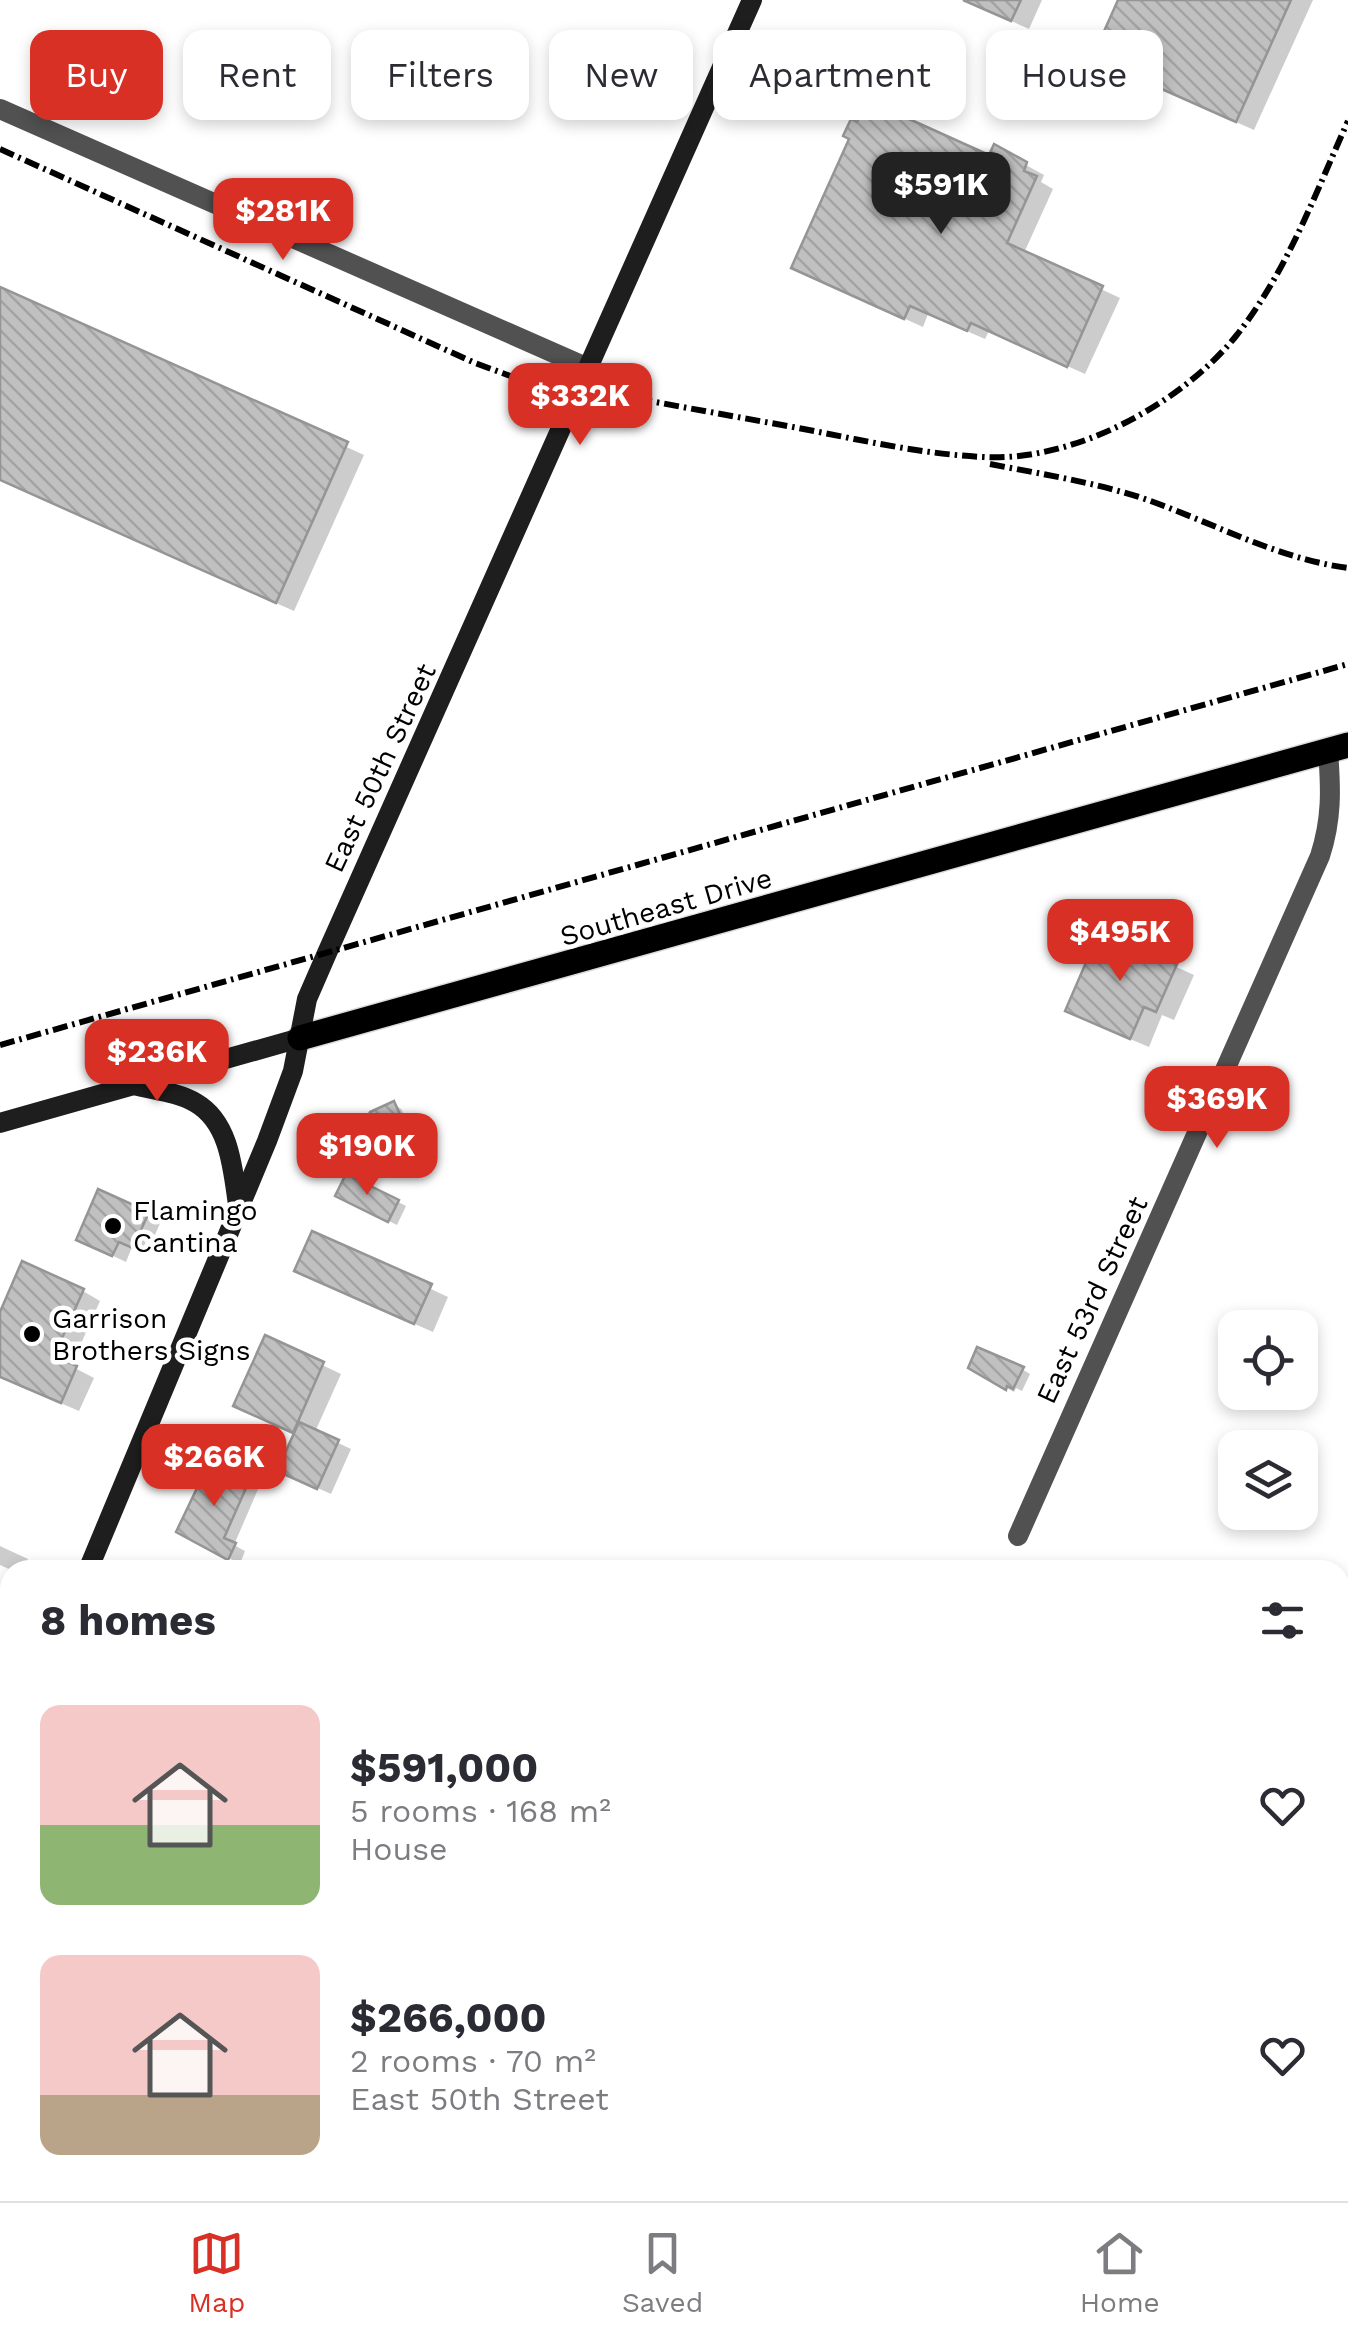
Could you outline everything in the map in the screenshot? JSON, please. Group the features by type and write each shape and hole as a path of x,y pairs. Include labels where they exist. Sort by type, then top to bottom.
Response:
{"main road":[{"name":"East 50th Street","path":"92,1560 239,1212 293,1071 307,999 326,953 752,0"},
{"name":"Southeast Drive","path":"0,1122 1338,748"},
{"path":"132,1085 195,1102 215,1121 226,1144 239,1212"}],"street":[{"path":"0,109 588,368"},
{"name":"East 53rd Street","path":"1018,1536 1320,856 1329,828 1338,748"}],"building":[{"path":"963,0 1021,0 1011,21"},
{"path":"1118,0 1291,0 1236,122 1163,90 1163,30 1105,30"},
{"path":"851,120 911,120 989,155 994,144 1027,162 1024,171 1037,176 1007,243 1103,286 1067,367 971,323 967,331 910,306 904,319 791,268 849,139 843,136"},
{"path":"0,287 348,442 276,603 0,480"},
{"path":"1100,930 1178,962 1156,1012 1144,1007 1130,1039 1065,1011"},
{"path":"394,1101 402,1119 393,1124 381,1151 357,1141 370,1112"},
{"path":"346,1174 399,1200 388,1222 335,1196"},
{"name":"Flamingo Cantina","path":"98,1189 149,1212 133,1248 119,1242 112,1256 76,1240"},
{"path":"312,1231 432,1284 414,1324 294,1271"},
{"name":"Garrison Brothers Signs","path":"22,1261 84,1289 54,1356 77,1366 61,1403 0,1377 0,1312"},
{"path":"265,1335 324,1362 293,1433 233,1406"},
{"path":"977,1347 1024,1367 1013,1389 1007,1386 1006,1390 968,1368"},
{"path":"299,1422 339,1440 317,1489 277,1471"},
{"path":"210,1461 250,1479 224,1538 236,1543 228,1560 176,1532"}],"railway":[{"path":"0,149 513,377 908,449 984,457 1054,450 1089,439 1156,405 1213,361 1236,336 1270,286 1299,232 1348,121"},
{"path":"990,464 1123,492 1269,548 1348,568"},
{"path":"0,1045 1348,664"}],"place":[{"name":"Flamingo Cantina","path":"113,1226"},
{"name":"Garrison Brothers Signs","path":"32,1334"}]}
